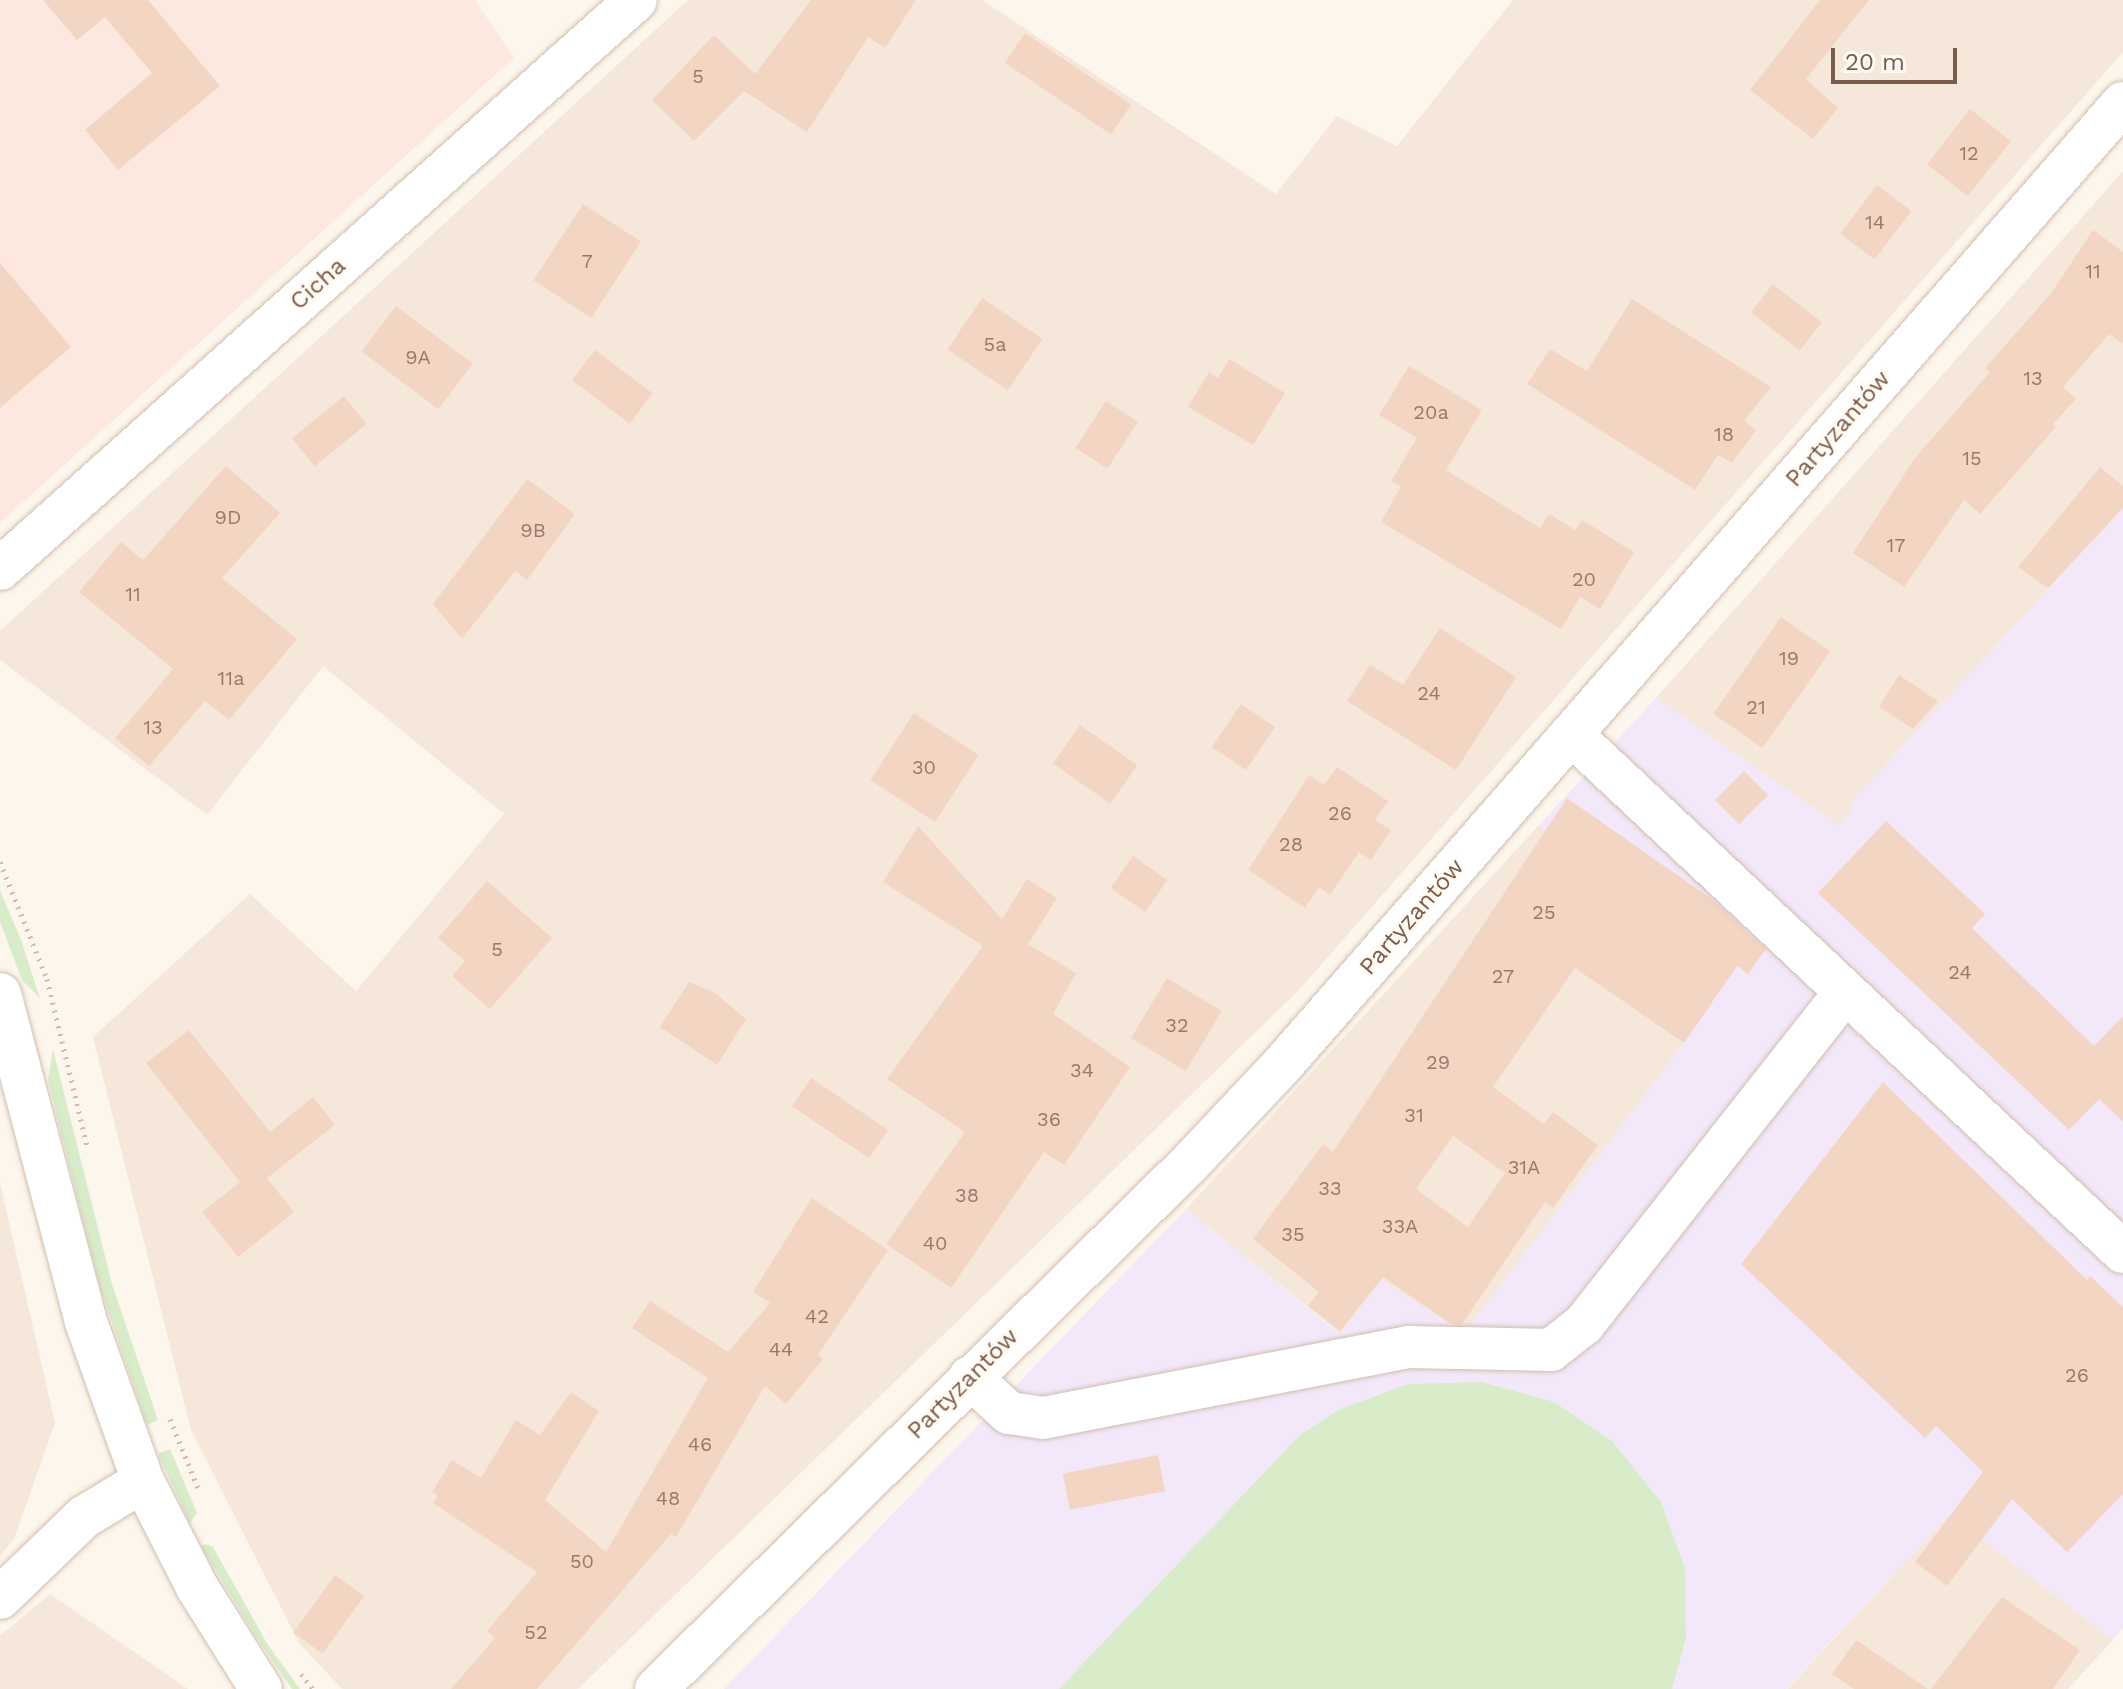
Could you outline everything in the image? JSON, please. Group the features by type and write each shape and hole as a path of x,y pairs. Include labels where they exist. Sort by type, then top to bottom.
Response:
{"street":[{"name":"Cicha","path":"0,569 625,4"},
{"name":"Partyzantów","path":"656,1689 1188,1165 1274,1074 2123,103"},
{"path":"1571,734 2123,1252"},
{"path":"970,1377 1009,1413 1043,1418 1409,1347 1551,1350 1584,1324 1845,992"},
{"path":"0,994 78,1295 143,1481 197,1587 261,1689"},
{"path":"0,1598 84,1517 143,1481"}],"path":[{"path":"0,862 47,979 89,1151"},
{"path":"164,1405 204,1503"},
{"path":"294,1663 313,1689"}],"shaded area":[{"path":"0,0 475,0 514,58 0,523"},
{"path":"688,0 982,0 1276,194 1337,116 1397,146 1513,0 2123,0 2123,52 1298,991 578,1689 342,1689 299,1643 191,1430 93,1037 250,894 356,991 504,814 323,666 207,815 0,660 0,631"},
{"path":"2123,171 2123,508 1839,826 1656,698"},
{"path":"2123,508 2123,1628 2113,1640 1950,1514 1786,1689 724,1689 1186,1209 1340,1334 1382,1280 1464,1333 1684,1043 1733,964 1539,825 1656,698 1839,826 1855,805 1851,802"},
{"path":"1539,825 1733,963 1684,1043 1464,1334 1341,1334 1186,1209"},
{"path":"0,1183 55,1423 14,1539 0,1556"},
{"path":"1950,1514 2113,1640 2068,1689 1787,1689"},
{"path":"50,1594 188,1689 0,1689 0,1636"}],"green space":[{"path":"0,890 40,998 22,980 0,922"},
{"path":"53,1049 112,1284 158,1420 147,1425 99,1284 48,1080"},
{"path":"1482,1382 1554,1402 1612,1441 1661,1502 1685,1568 1686,1638 1672,1689 1059,1689 1299,1436 1338,1410 1408,1384"},
{"path":"170,1449 197,1513 190,1523 158,1454"},
{"path":"201,1546 213,1547 268,1645 300,1689 292,1689 255,1635"}],"building":[{"path":"43,0 148,0 220,86 118,170 85,130 152,73 105,17 77,40"},
{"path":"811,0 916,0 885,48 868,37 807,132 744,91 694,141 652,100 714,35 755,74"},
{"path":"1820,0 1869,0 1806,79 1838,108 1813,139 1750,90"},
{"path":"1025,33 1131,105 1111,134 1005,63"},
{"path":"1970,109 2011,141 1968,196 1927,164"},
{"path":"1877,185 1911,211 1875,260 1840,234"},
{"path":"583,204 641,242 591,318 533,280"},
{"path":"2093,230 2123,252 2123,344 2109,334 2063,387 2076,399 2053,424 2056,427 1980,514 1964,500 1904,587 1853,553 1915,458 1990,372 1985,368 2052,292"},
{"path":"0,263 71,347 0,408"},
{"path":"1773,284 1822,322 1800,351 1751,312"},
{"path":"982,298 1043,339 1008,390 947,349"},
{"path":"1632,299 1771,387 1744,421 1756,430 1732,463 1718,455 1695,490 1527,384 1550,349 1587,371"},
{"path":"396,306 473,364 438,409 362,352"},
{"path":"595,350 653,393 630,424 572,380"},
{"path":"1229,359 1285,393 1253,445 1188,407 1209,372 1218,378"},
{"path":"1409,366 1482,410 1446,470 1540,528 1549,514 1575,530 1582,520 1634,552 1600,609 1580,597 1561,629 1381,522 1401,487 1391,481 1417,438 1379,415"},
{"path":"344,396 367,424 315,466 292,438"},
{"path":"1106,401 1138,422 1107,469 1076,448"},
{"path":"226,466 280,513 222,578 297,639 229,720 205,701 149,766 115,738 173,669 79,592 121,542 143,560"},
{"path":"2100,467 2123,486 2123,508 2048,588 2018,567"},
{"path":"527,479 575,514 527,580 515,571 462,639 433,604"},
{"path":"1781,617 1830,651 1762,748 1713,714"},
{"path":"1440,628 1516,677 1456,770 1347,701 1370,665 1403,685"},
{"path":"1899,675 1938,701 1913,729 1879,707"},
{"path":"1241,704 1275,727 1246,770 1212,747"},
{"path":"914,713 979,755 935,822 870,780"},
{"path":"1080,725 1137,765 1110,804 1053,764"},
{"path":"1337,767 1388,801 1375,820 1391,830 1371,860 1359,852 1330,895 1319,887 1305,908 1248,870 1309,775 1324,785"},
{"path":"1744,771 1768,795 1739,824 1715,800"},
{"path":"1567,798 1713,900 1766,949 1748,974 1737,966 1684,1043 1575,968 1493,1087 1544,1124 1553,1112 1598,1145 1553,1208 1545,1202 1462,1324 1451,1324 1383,1277 1340,1331 1308,1306 1319,1292 1253,1239 1323,1144 1333,1152","holes":["1453,1136 1505,1173 1468,1227 1416,1189"]},
{"path":"1886,821 1985,914 1972,928 2094,1046 2123,1016 2123,1122 2099,1099 2069,1130 1818,893"},
{"path":"918,826 1002,919 1027,879 1057,898 1028,944 1076,973 1053,1014 1130,1067 1064,1165 1044,1152 951,1288 886,1244 965,1132 887,1079 983,946 883,882"},
{"path":"1133,856 1167,880 1145,912 1111,888"},
{"path":"487,881 552,938 490,1009 452,976 465,961 438,938"},
{"path":"1167,978 1222,1011 1186,1071 1131,1038"},
{"path":"689,982 715,993 746,1019 717,1065 660,1027"},
{"path":"189,1030 270,1132 313,1097 335,1125 267,1178 294,1212 238,1257 202,1212 240,1182 146,1063"},
{"path":"811,1078 888,1130 869,1158 792,1106"},
{"path":"1883,1082 2087,1280 2090,1276 2123,1307 2123,1494 2067,1552 2012,1499 1947,1586 1915,1562 1983,1472 1936,1426 1925,1438 1741,1264"},
{"path":"812,1198 888,1250 818,1355 823,1359 786,1404 765,1386 676,1537 671,1534 537,1689 451,1689 495,1638 487,1631 537,1572 433,1503 438,1496 432,1492 452,1460 481,1478 516,1420 540,1435 571,1392 599,1411 545,1500 606,1552 708,1378 632,1328 650,1301 728,1352 770,1303 753,1292"},
{"path":"1158,1455 1165,1491 1070,1510 1063,1474"},
{"path":"335,1575 364,1596 322,1654 293,1632"},
{"path":"2002,1597 2080,1650 2053,1689 1931,1689"},
{"path":"1856,1640 1928,1689 1854,1689 1832,1674"}]}
